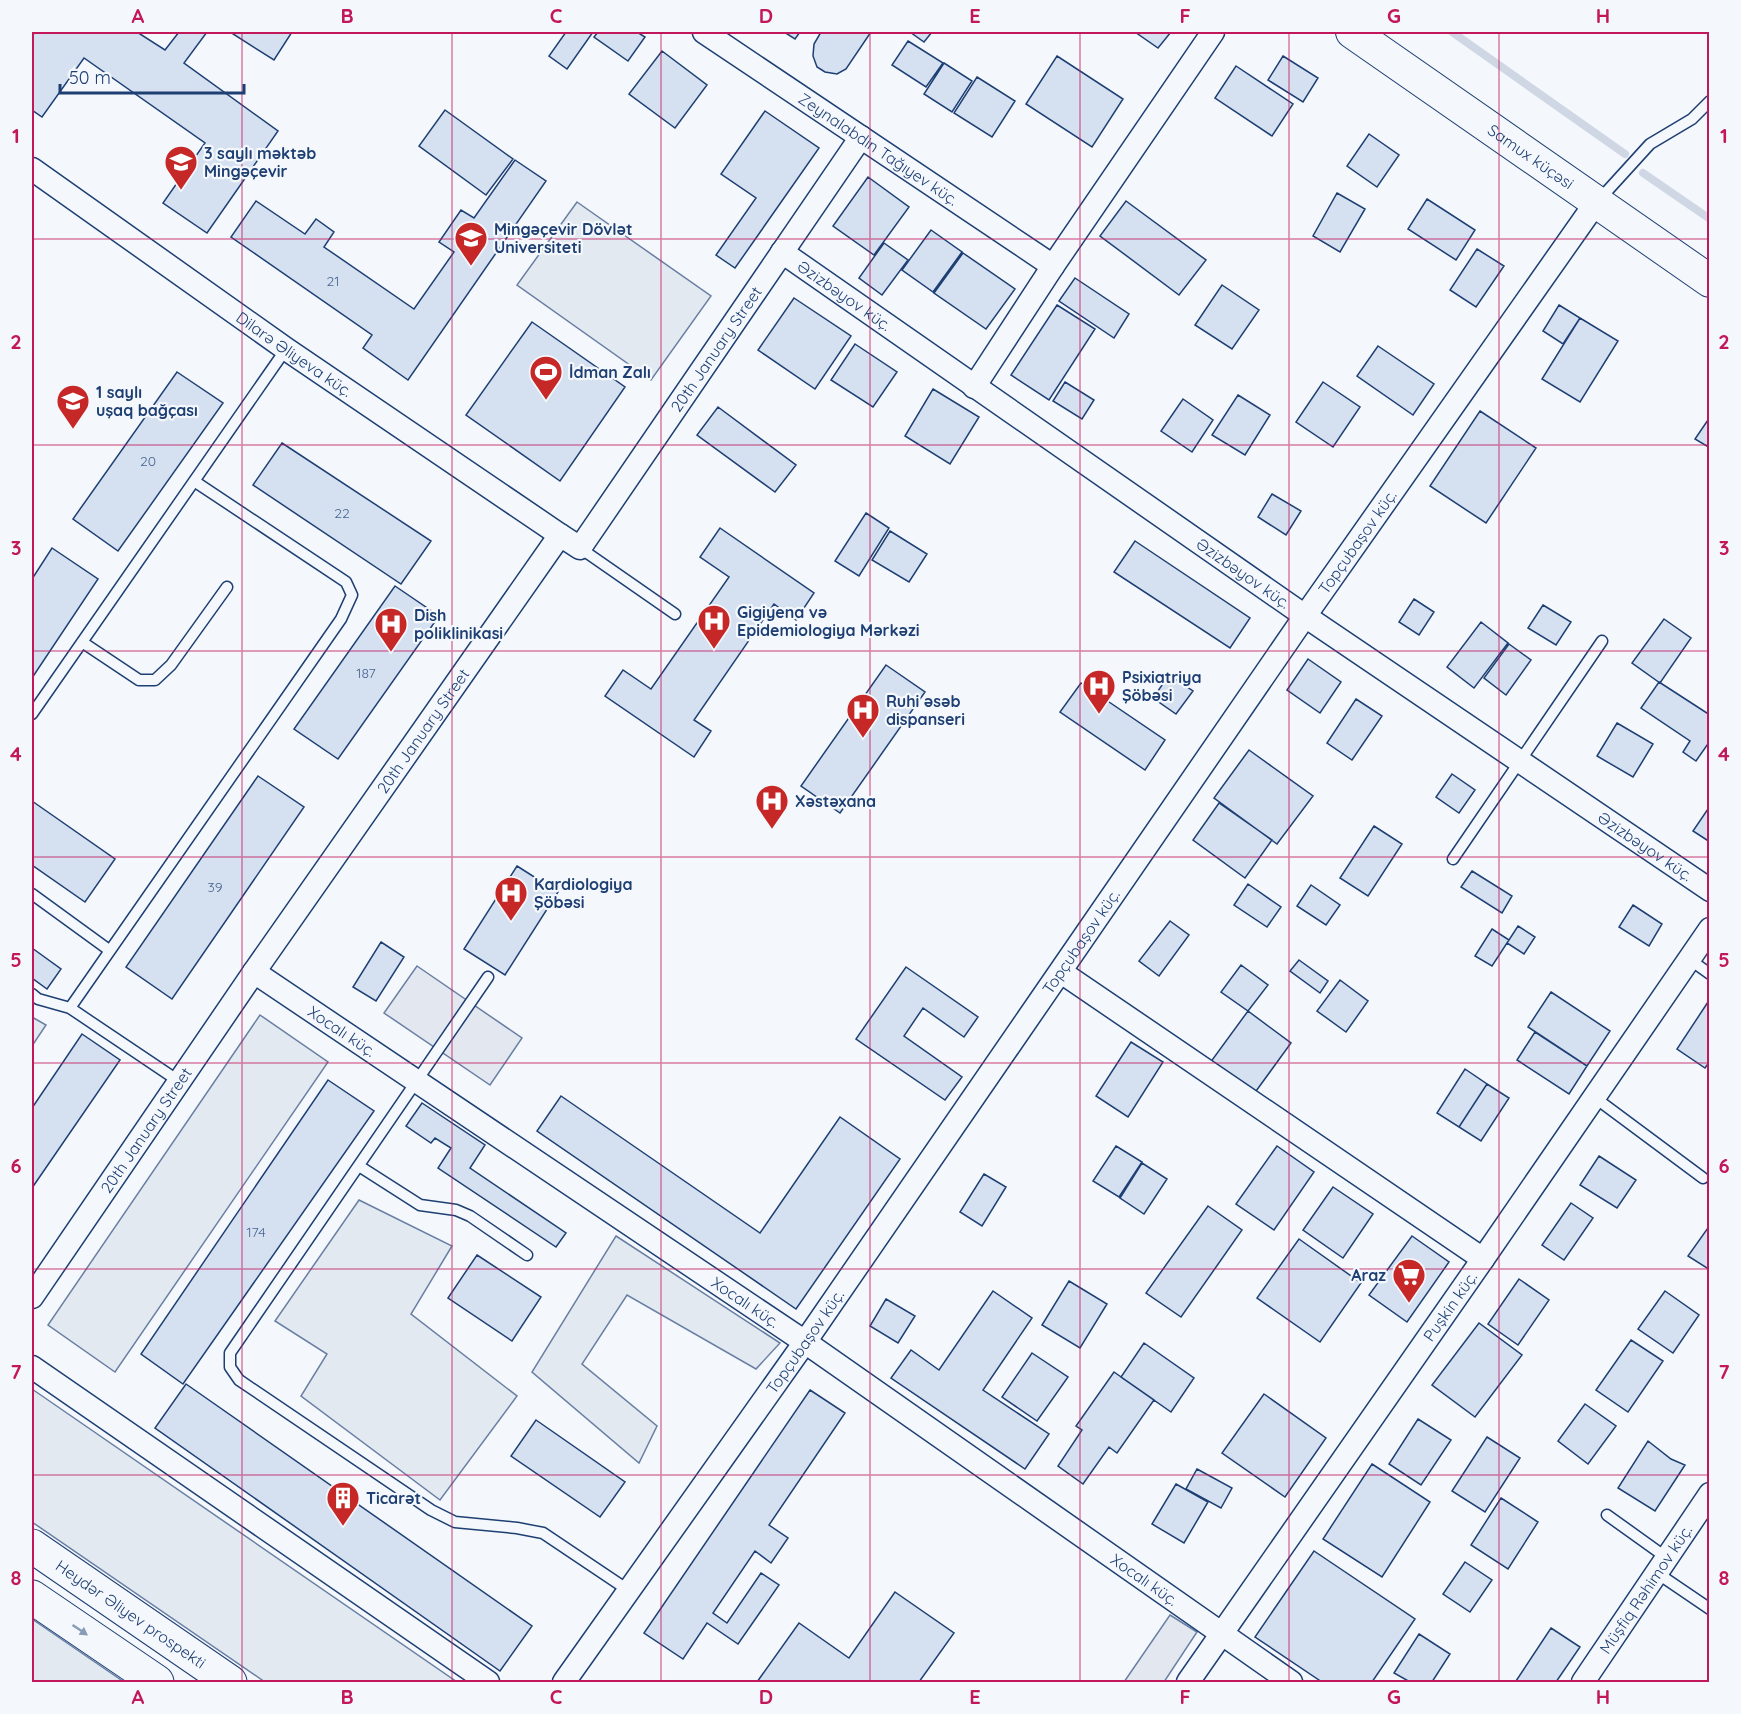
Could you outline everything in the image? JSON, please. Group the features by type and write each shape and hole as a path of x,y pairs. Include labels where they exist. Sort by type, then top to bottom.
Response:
{"main road":[{"name":"Samux küçəsi","path":"1352,32 1710,281"},
{"name":"Heydər Əliyev prospekti","path":"32,1546 230,1683"},
{"path":"32,1597 157,1683"}],"street":[{"name":"Zeynalabdin Tağıyev küç.","path":"704,32 1053,266"},
{"path":"974,387 1053,266 1213,32"},
{"name":"20th January Street","path":"580,548 861,137"},
{"name":"Dilarə Əliyeva küç.","path":"32,169 286,349 560,534"},
{"name":"Topçubaşov küç.","path":"564,1683 806,1342 1305,616 1597,201"},
{"name":"Əzizbəyov küç.","path":"782,252 1305,616 1710,890"},
{"name":"20th January Street","path":"32,1297 254,972 560,534"},
{"path":"560,534 580,548"},
{"name":"Puşkin küç.","path":"1188,1683 1710,929"},
{"name":"Xocalı küç.","path":"254,972 806,1342 1291,1683"},
{"path":"1061,972 1483,1259"},
{"path":"32,1367 488,1683"},
{"name":"Müşfiq Rəhimov küç.","path":"1583,1683 1662,1565 1706,1506"}],"lane":[{"path":"1597,201 1650,144 1692,119 1710,101"},
{"path":"32,714 286,349"},
{"path":"70,1008 341,619 352,595 346,582 194,481"},
{"path":"580,548 675,614"},
{"path":"82,642 139,680 155,681 171,664 227,587"},
{"path":"1453,859 1602,641"},
{"path":"32,894 109,950"},
{"path":"1689,959 1710,974"},
{"path":"488,976 230,1353 230,1367 239,1380 431,1510 455,1522 543,1533 628,1590"},
{"path":"32,994 38,999 70,1008 180,1082"},
{"path":"1594,1097 1703,1178"},
{"path":"359,1166 420,1205 456,1210 470,1216 527,1255"},
{"path":"1607,1515 1710,1609"}],"shaded area":[{"path":"577,202 711,296 651,380 517,285"},
{"path":"417,966 522,1038 490,1085 384,1013"},
{"path":"260,1015 328,1062 115,1372 48,1325"},
{"path":"32,1017 46,1025 32,1046"},
{"path":"359,1200 452,1246 411,1314 517,1396 440,1500 301,1396 327,1354 275,1321"},
{"path":"616,1236 780,1343 756,1369 627,1295 582,1364 657,1426 639,1463 532,1372"},
{"path":"32,1389 457,1682 265,1682 32,1522"},
{"path":"1170,1615 1197,1632 1164,1682 1124,1682"},
{"path":"32,1619 124,1682 32,1682"}],"building":[{"path":"35,32 137,32 165,50 179,32 207,32 184,63 278,131 207,233 163,203 205,143 84,58 42,117 32,110 32,36"},
{"path":"230,32 292,32 274,60"},
{"path":"566,32 593,32 567,69 549,56"},
{"path":"598,32 637,32 645,37 628,61 594,37"},
{"path":"784,32 800,32 795,39"},
{"path":"821,32 871,32 846,69 837,74 825,72 817,67 813,56 814,44"},
{"path":"910,32 932,32 924,42"},
{"path":"1135,32 1171,32 1158,48"},
{"path":"908,41 943,63 926,87 892,65"},
{"path":"662,51 707,85 675,128 629,94"},
{"path":"1057,56 1123,99 1092,147 1026,104"},
{"path":"1283,56 1318,78 1303,102 1268,80"},
{"path":"944,63 972,81 952,112 924,94"},
{"path":"1236,66 1293,104 1272,136 1215,98"},
{"path":"977,77 1015,101 992,137 954,113"},
{"path":"445,110 513,159 486,195 419,146"},
{"path":"765,111 819,148 735,268 716,255 756,198 721,174"},
{"path":"1369,134 1399,155 1377,187 1347,166"},
{"path":"515,160 546,181 408,380 363,348 372,335 231,237 256,201 305,234 316,219 334,232 324,247 414,309 454,252 439,242 461,210 474,218"},
{"path":"868,177 909,207 874,255 833,226"},
{"path":"1337,193 1365,209 1340,252 1313,236"},
{"path":"1427,199 1475,230 1456,260 1408,229"},
{"path":"1126,201 1206,260 1179,295 1100,236"},
{"path":"931,230 962,252 933,292 902,270"},
{"path":"884,243 908,260 882,295 859,278"},
{"path":"1477,249 1504,266 1476,307 1450,290"},
{"path":"963,253 1015,289 986,329 934,293"},
{"path":"1075,278 1129,314 1114,338 1059,301"},
{"path":"1222,285 1259,310 1232,349 1195,325"},
{"path":"794,298 851,336 815,389 758,350"},
{"path":"1057,305 1095,329 1049,400 1011,375"},
{"path":"1559,305 1580,318 1563,344 1543,331"},
{"path":"1580,318 1618,341 1580,402 1542,379"},
{"path":"532,322 625,387 560,481 466,415"},
{"path":"855,344 897,372 873,407 831,380"},
{"path":"1378,346 1434,384 1413,415 1357,376"},
{"path":"177,372 223,403 118,551 73,519"},
{"path":"1065,382 1094,400 1082,419 1053,401"},
{"path":"1323,382 1360,407 1333,447 1296,422"},
{"path":"933,389 979,417 950,464 905,436"},
{"path":"1238,395 1270,415 1245,455 1212,435"},
{"path":"1183,399 1213,420 1192,452 1161,431"},
{"path":"718,407 796,465 775,492 697,435"},
{"path":"1480,411 1536,448 1486,523 1430,486"},
{"path":"1710,417 1710,448 1695,439"},
{"path":"282,443 431,541 401,584 253,485"},
{"path":"1272,494 1301,511 1286,535 1258,517"},
{"path":"866,513 889,528 859,576 835,561"},
{"path":"720,528 814,593 796,620 774,604 694,720 711,731 694,757 605,696 623,670 651,689 729,577 700,557"},
{"path":"890,531 927,554 909,582 872,560"},
{"path":"1135,541 1250,618 1230,648 1114,572"},
{"path":"52,548 98,579 32,678 32,579"},
{"path":"395,586 439,616 338,759 294,729"},
{"path":"1414,599 1434,612 1419,635 1399,622"},
{"path":"1543,605 1571,622 1556,645 1528,628"},
{"path":"1664,619 1691,638 1660,683 1632,663"},
{"path":"1481,622 1508,643 1474,688 1447,667"},
{"path":"1509,644 1531,660 1506,695 1484,678"},
{"path":"1308,659 1341,682 1320,713 1287,690"},
{"name":"Ruhi əsəb dispanseri","path":"886,665 925,692 840,813 801,786"},
{"path":"1169,675 1193,691 1176,714 1153,698"},
{"path":"1659,682 1710,715 1710,741 1696,761 1683,752 1690,741 1641,708"},
{"path":"1081,683 1165,740 1145,770 1060,712"},
{"path":"1356,699 1382,716 1352,760 1327,743"},
{"path":"1617,723 1653,744 1633,777 1597,756"},
{"path":"1249,750 1313,796 1277,844 1214,798"},
{"path":"1452,774 1475,790 1459,813 1436,797"},
{"path":"258,776 304,807 172,999 126,967"},
{"path":"32,801 115,859 85,902 32,865"},
{"path":"1219,803 1272,840 1245,878 1193,840"},
{"path":"1710,806 1710,842 1693,831"},
{"path":"1374,826 1402,844 1368,896 1340,878"},
{"path":"517,866 558,892 505,975 464,949"},
{"path":"1472,871 1512,896 1502,913 1461,887"},
{"path":"1248,884 1281,907 1267,927 1234,905"},
{"path":"1311,885 1340,905 1326,925 1297,906"},
{"path":"1633,905 1662,924 1649,946 1619,927"},
{"path":"1170,921 1189,935 1159,976 1139,961"},
{"path":"1518,926 1535,937 1524,954 1507,943"},
{"path":"1492,929 1509,940 1492,966 1475,956"},
{"path":"381,942 404,957 376,1001 353,987"},
{"path":"32,948 61,969 47,989 32,978"},
{"path":"1299,960 1328,981 1320,993 1290,971"},
{"path":"1241,965 1268,985 1248,1011 1221,992"},
{"path":"906,967 978,1017 964,1037 923,1008 904,1036 962,1077 945,1100 856,1039"},
{"path":"1340,980 1368,1001 1346,1032 1317,1011"},
{"path":"1551,992 1610,1031 1587,1066 1528,1027"},
{"path":"1708,1002 1710,1061 1705,1068 1677,1049"},
{"path":"1248,1011 1291,1043 1251,1098 1207,1067"},
{"path":"1535,1032 1587,1066 1569,1094 1517,1060"},
{"path":"82,1034 120,1060 32,1188 32,1108"},
{"path":"1131,1042 1163,1062 1128,1117 1096,1096"},
{"path":"1465,1069 1487,1084 1459,1127 1437,1113"},
{"path":"328,1080 374,1111 183,1384 141,1354"},
{"path":"1487,1084 1509,1098 1481,1141 1459,1127"},
{"path":"561,1096 760,1233 840,1117 900,1159 796,1309 537,1131"},
{"path":"422,1103 485,1145 470,1168 566,1233 556,1247 438,1168 451,1148 435,1138 431,1143 406,1126"},
{"path":"1116,1146 1142,1162 1119,1197 1093,1181"},
{"path":"1277,1146 1314,1172 1274,1230 1236,1204"},
{"path":"1599,1156 1636,1180 1617,1208 1580,1185"},
{"path":"1142,1163 1167,1179 1144,1214 1120,1198"},
{"path":"984,1174 1006,1187 982,1226 960,1212"},
{"path":"1333,1187 1373,1214 1343,1258 1303,1230"},
{"path":"1571,1203 1593,1218 1564,1260 1542,1245"},
{"path":"1208,1206 1242,1230 1181,1317 1146,1293"},
{"path":"1710,1225 1710,1270 1688,1256"},
{"path":"1412,1236 1449,1262 1407,1322 1369,1295"},
{"path":"1299,1239 1361,1283 1320,1342 1257,1298"},
{"path":"477,1255 541,1297 512,1341 448,1298"},
{"path":"1519,1279 1549,1300 1518,1345 1488,1324"},
{"path":"1069,1281 1107,1304 1080,1348 1042,1325"},
{"path":"993,1291 1032,1318 983,1390 1049,1434 1025,1469 891,1378 911,1350 939,1370"},
{"path":"1665,1291 1699,1315 1673,1353 1638,1329"},
{"path":"886,1299 915,1316 898,1343 870,1326"},
{"path":"1479,1323 1522,1355 1475,1417 1432,1385"},
{"path":"1631,1340 1663,1361 1628,1412 1596,1390"},
{"path":"1144,1343 1194,1378 1171,1412 1121,1377"},
{"path":"1032,1353 1068,1377 1037,1421 1002,1397"},
{"path":"1114,1372 1154,1400 1117,1453 1109,1447 1083,1484 1058,1466 1082,1430 1076,1426"},
{"name":"Ticarət","path":"186,1384 532,1626 500,1671 155,1428"},
{"path":"810,1390 845,1413 769,1525 788,1538 771,1563 755,1551 713,1613 727,1623 761,1573 779,1585 738,1644 707,1623 683,1659 644,1633"},
{"path":"1264,1394 1326,1438 1285,1497 1222,1453"},
{"path":"1585,1404 1616,1426 1588,1464 1558,1441"},
{"path":"1418,1419 1451,1440 1421,1485 1389,1464"},
{"path":"536,1420 625,1482 600,1517 511,1456"},
{"path":"1487,1437 1520,1458 1485,1512 1452,1491"},
{"path":"1648,1441 1671,1459 1685,1465 1655,1511 1618,1488"},
{"path":"1372,1464 1430,1502 1382,1577 1323,1539"},
{"path":"1197,1469 1232,1488 1221,1508 1186,1489"},
{"path":"1176,1484 1208,1502 1184,1543 1152,1524"},
{"path":"1501,1498 1538,1522 1508,1569 1471,1545"},
{"path":"1314,1551 1415,1619 1372,1682 1322,1682 1255,1637"},
{"path":"1465,1562 1492,1580 1470,1612 1443,1594"},
{"path":"895,1592 954,1633 919,1682 757,1682 799,1623 849,1658"},
{"path":"1551,1628 1580,1647 1556,1682 1516,1681"},
{"path":"1419,1634 1450,1654 1432,1682 1410,1682 1394,1673"}],"waterway":[{"path":"1452,32 1625,154"},
{"path":"1643,173 1710,219"}],"place":[{"name":"3 saylı məktəb Mingəçevir","path":"181,191"},
{"name":"Mingəçevir Dövlət Universiteti","path":"471,267"},
{"name":"İdman Zalı","path":"546,401"},
{"name":"1 saylı uşaq bağçası","path":"73,430"},
{"name":"Gigiyena və Epidemiologiya Mərkəzi","path":"714,650"},
{"name":"Dish poliklinikasi","path":"391,653"},
{"name":"Psixiatriya Şöbəsi","path":"1099,715"},
{"name":"Ruhi əsəb dispanseri","path":"863,739"},
{"name":"Xəstəxana","path":"772,830"},
{"name":"Kardiologiya Şöbəsi","path":"511,922"},
{"name":"Araz","path":"1409,1304"},
{"name":"Ticarət","path":"343,1527"}]}
